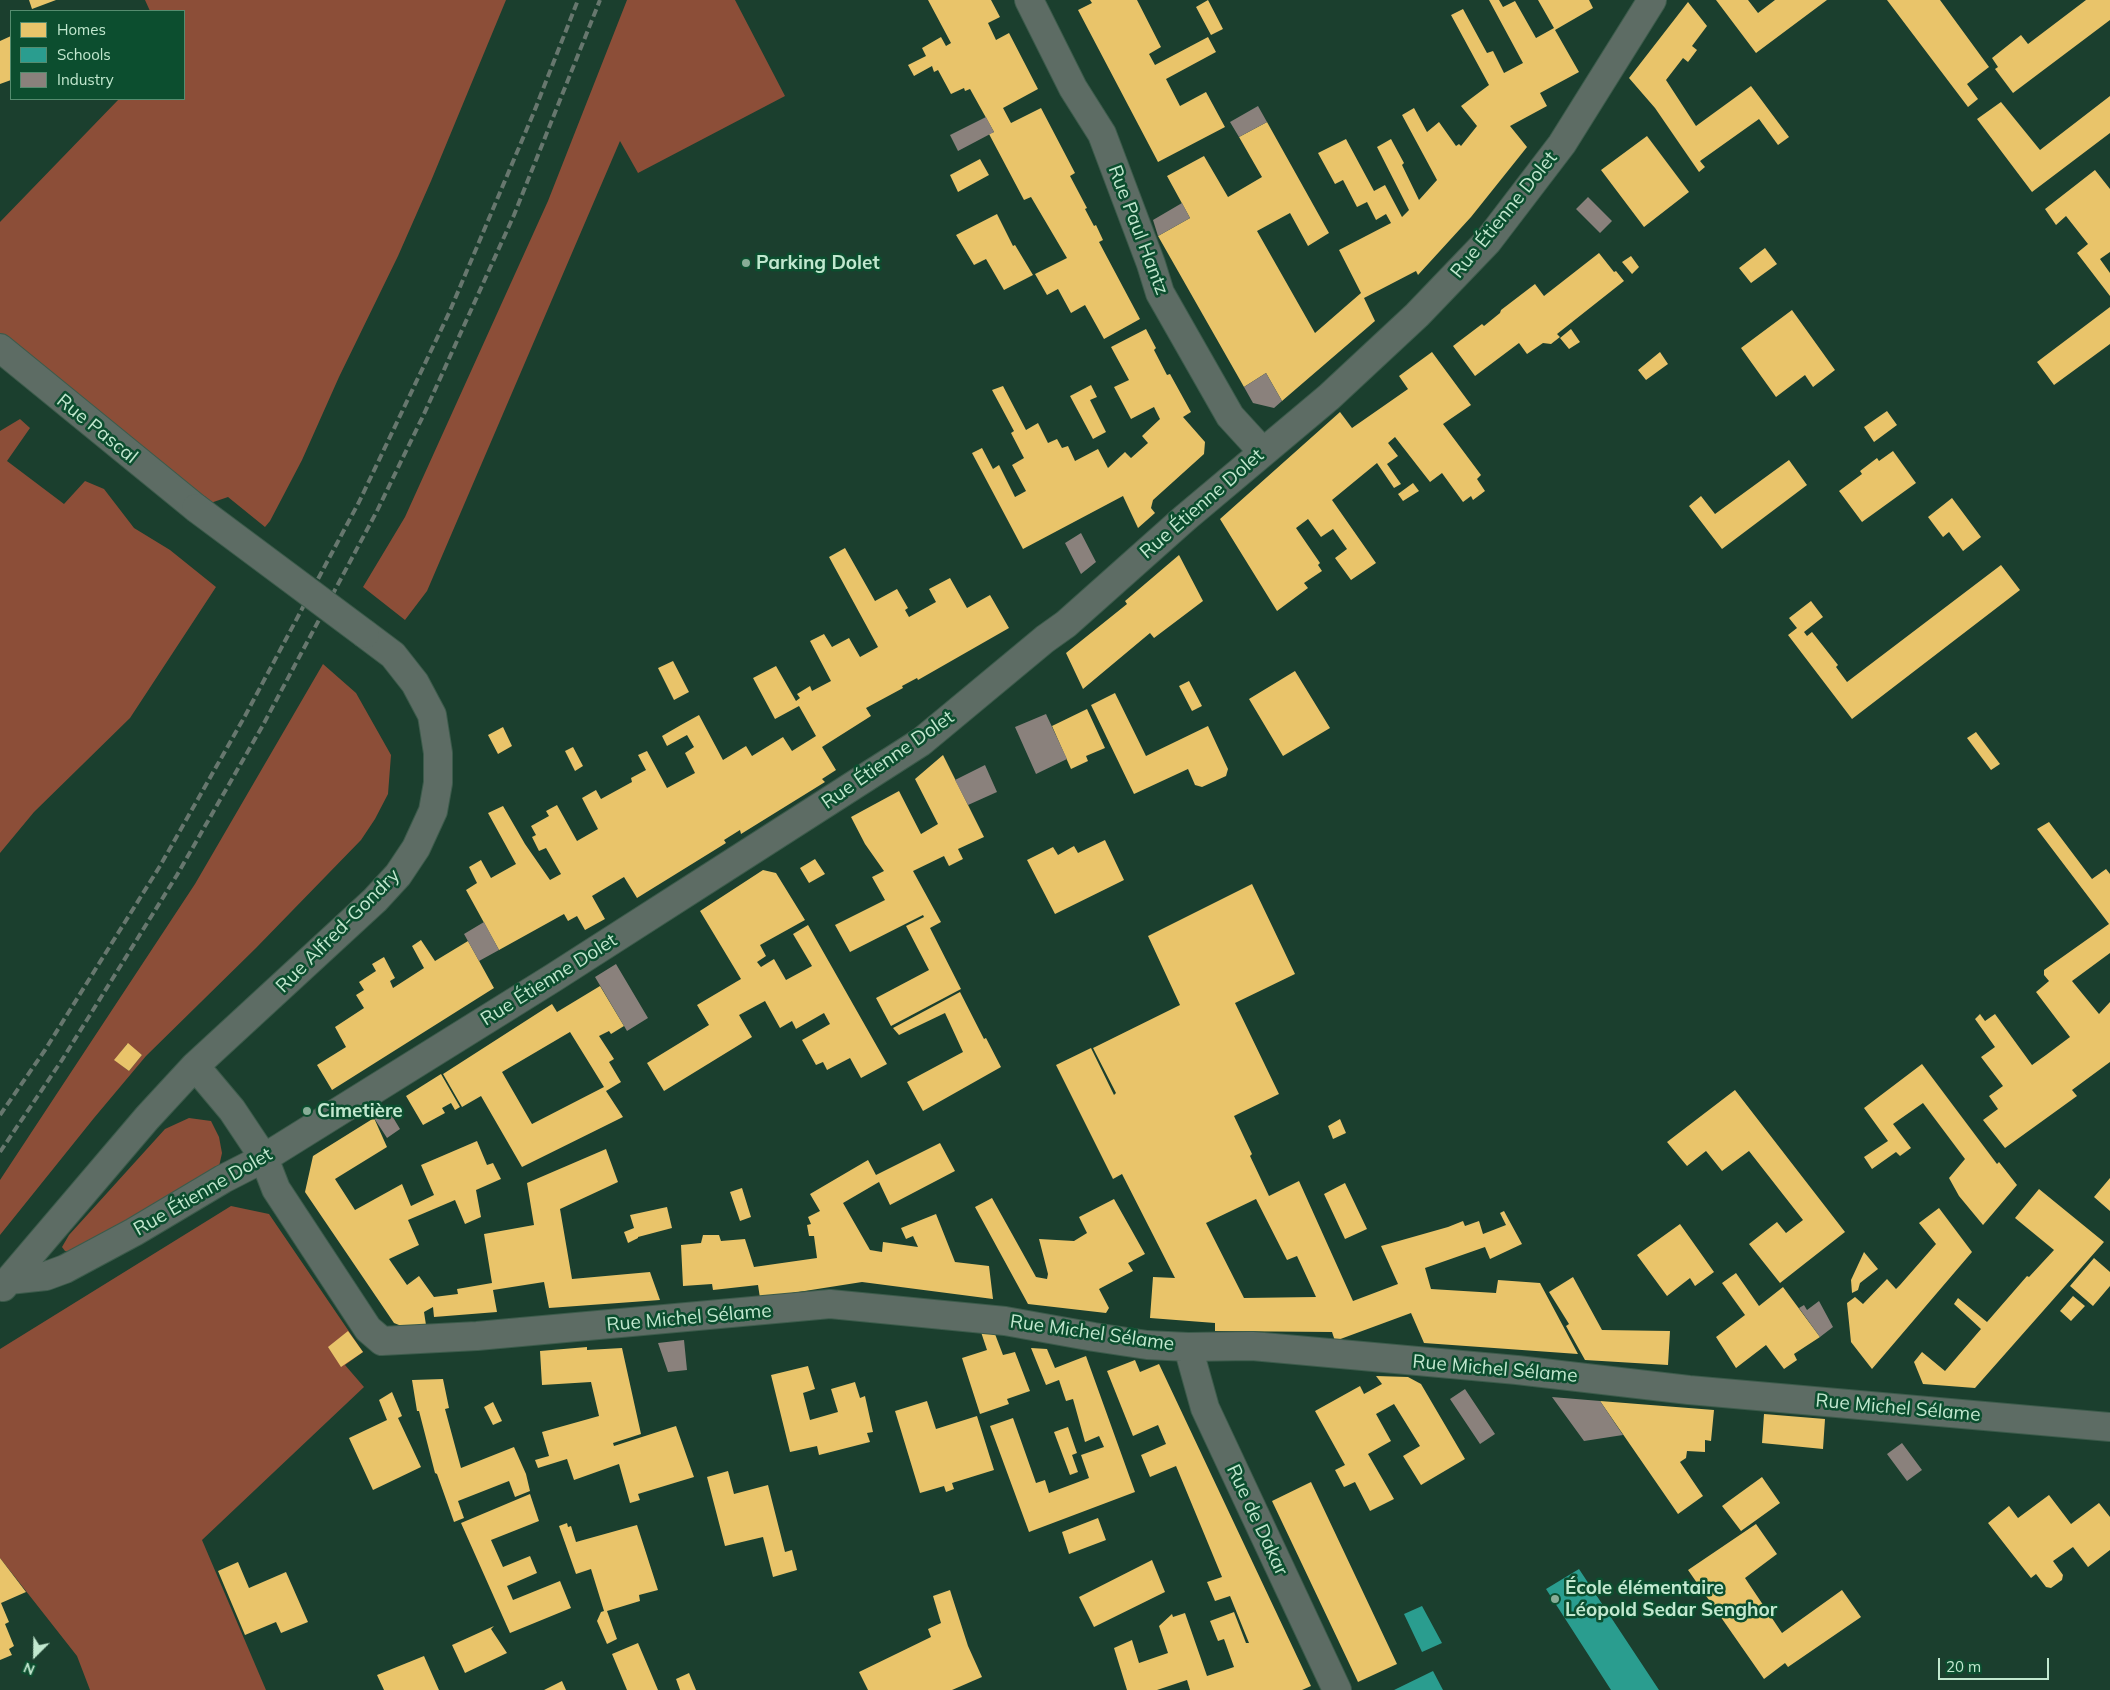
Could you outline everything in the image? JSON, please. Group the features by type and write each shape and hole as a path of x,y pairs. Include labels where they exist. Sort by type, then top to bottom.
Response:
{"street":[{"name":"Rue Paul Hantz","path":"1029,0 1073,88 1102,134 1160,293 1230,416 1262,451"},
{"name":"Rue Étienne Dolet","path":"4,1286 46,1276 65,1268 134,1232 223,1179 264,1158 553,978 920,742 1044,639 1066,624 1262,451 1329,397 1417,316 1488,241 1562,144 1652,0"},
{"name":"Rue Pascal","path":"0,348 196,508"},
{"name":"Rue Alfred-Gondry","path":"4,1286 146,1118 195,1066 375,900 416,848 426,829 436,797 438,753 432,715 415,683 393,655 196,508"},
{"name":"Rue Michel Sélame","path":"195,1066 232,1110 264,1158 276,1189 368,1329 382,1341 477,1336 830,1304 1005,1321 1094,1338 1147,1345 1188,1347 1252,1346 1517,1370 1689,1390 2110,1427"},
{"name":"Rue de Dakar","path":"1188,1347 1205,1408 1337,1690"}],"shaded area":[{"path":"145,0 506,0 398,256 339,377 302,460 265,527 228,497 196,508 0,348 0,222 118,100 185,100 185,10 150,10"},
{"path":"627,0 735,0 785,96 638,173 620,141 427,591 405,620 363,587 405,517 548,201"},
{"path":"20,419 30,428 7,461 64,504 85,481 104,489 134,528 170,550 216,587 130,718 34,812 0,853 0,431"},
{"path":"323,664 356,693 391,755 388,794 375,819 361,840 256,948 146,1056 0,1235 0,1180 195,884","holes":["127,1044 142,1055 129,1071 115,1060"]},
{"path":"189,1118 211,1121 219,1137 222,1153 218,1171 117,1231 93,1238 70,1251 65,1251 62,1247 69,1235 165,1129"},
{"path":"231,1206 269,1214 363,1352 345,1365 364,1387 202,1540 266,1690 90,1690 77,1656 0,1558 0,1349"}],"building: Homes":[{"path":"29,0 56,0 32,9"},
{"path":"928,0 991,0 1000,17 988,23 996,40 1009,33 1038,89 1003,108 1011,123 1041,108 1075,173 1070,176 1087,208 1085,209 1103,240 1099,242 1140,319 1104,339 1085,305 1071,313 1058,289 1047,295 1035,274 1067,258 1031,197 1024,200 989,134 994,132 970,89 965,91 964,88 951,94 938,70 934,72 932,66 914,76 908,65 926,56 922,48 941,37 946,46 951,43"},
{"path":"1090,0 1137,0 1161,47 1149,54 1155,65 1208,37 1216,52 1166,79 1180,106 1206,92 1225,127 1158,162 1078,10 1092,3"},
{"path":"1208,0 1223,29 1211,35 1196,7"},
{"path":"1489,0 1499,0 1503,7 1515,1 1536,38 1554,28 1538,0 1589,0 1593,8 1555,30 1579,72 1540,93 1547,106 1510,126 1527,147 1471,217 1418,275 1416,271 1364,298 1375,321 1282,401 1266,373 1244,387 1158,236 1190,218 1167,176 1204,156 1228,197 1262,177 1239,137 1267,122 1329,233 1308,246 1290,213 1257,231 1315,333 1361,293 1339,250 1391,223 1386,214 1376,220 1367,202 1357,207 1343,180 1335,184 1318,153 1346,139 1374,191 1385,185 1402,217 1409,210 1377,147 1391,139 1404,163 1402,165 1419,200 1437,180 1402,115 1414,108 1427,132 1439,122 1456,146 1459,144 1461,146 1477,126 1461,106 1489,85 1451,15 1463,9 1487,53 1493,51 1504,73 1523,63"},
{"path":"1716,0 1748,0 1758,13 1775,0 1827,0 1756,53"},
{"path":"1887,0 1940,0 1989,67 1967,84 1978,99 1968,107"},
{"path":"2086,0 2110,0 2110,20 2013,93 1995,69 1998,67 1992,58 2021,35 2028,44"},
{"path":"1688,2 1707,26 1692,46 1697,50 1688,62 1683,58 1666,80 1696,126 1751,86 1789,137 1778,145 1759,119 1700,161 1705,167 1699,172 1655,108 1629,78"},
{"path":"10,36 10,80 0,84 0,41"},
{"path":"2110,96 2110,133 2032,192 1977,119 2001,102 2040,150"},
{"path":"1647,136 1689,192 1644,227 1601,170"},
{"path":"980,159 989,175 958,192 950,175"},
{"path":"2095,170 2110,189 2110,252 2100,259 2110,273 2110,296 2077,253 2088,244 2066,216 2056,225 2045,209"},
{"path":"997,214 1013,246 1015,245 1033,275 1004,290 986,259 974,265 956,235"},
{"path":"1765,248 1777,264 1751,283 1739,268"},
{"path":"1599,253 1624,281 1557,334 1560,337 1551,344 1543,343 1527,354 1519,343 1475,376 1453,346 1482,324 1484,326 1501,310 1535,284 1544,296"},
{"path":"1631,256 1639,267 1632,274 1622,262"},
{"path":"2110,307 2110,344 2054,385 2037,362"},
{"path":"1792,310 1835,370 1813,387 1805,375 1776,397 1741,348"},
{"path":"1146,329 1167,375 1170,374 1191,412 1183,417 1205,442 1204,454 1153,500 1151,508 1155,513 1138,528 1123,496 1023,549 972,453 982,448 993,469 999,465 1015,497 1026,491 1012,465 1024,458 1011,433 1014,431 992,390 1003,386 1026,430 1038,423 1048,443 1057,439 1062,448 1068,446 1075,461 1098,449 1108,468 1125,452 1131,458 1148,443 1142,436 1160,419 1154,407 1131,419 1114,387 1129,380 1111,347"},
{"path":"1571,329 1580,342 1569,349 1560,338"},
{"path":"1432,352 1471,405 1443,424 1481,475 1477,479 1485,491 1473,500 1471,496 1463,502 1442,473 1430,482 1395,437 1388,443 1398,456 1387,464 1401,484 1394,488 1377,463 1332,500 1376,563 1351,580 1335,558 1347,549 1333,529 1321,537 1308,519 1296,528 1320,563 1318,565 1322,571 1304,583 1308,588 1277,611 1220,519 1340,412 1352,428 1408,389 1399,376"},
{"path":"1660,352 1668,364 1646,380 1638,370"},
{"path":"1091,385 1097,397 1090,400 1106,432 1093,439 1070,396"},
{"path":"1887,411 1897,425 1874,442 1864,427"},
{"path":"1893,451 1916,483 1862,522 1839,491 1862,474 1860,471 1877,458 1879,461"},
{"path":"1789,460 1807,485 1722,549 1689,506 1701,496 1715,514"},
{"path":"1413,483 1419,491 1403,501 1398,494"},
{"path":"1952,498 1981,537 1963,551 1949,532 1943,537 1928,517"},
{"path":"845,548 875,601 897,589 908,608 905,610 909,617 936,602 929,589 950,578 967,608 990,595 1009,628 918,680 917,678 902,686 903,688 866,708 871,716 822,747 836,770 822,779 825,782 741,834 740,830 724,840 726,843 637,898 624,877 592,896 605,919 585,930 577,916 568,921 564,914 499,950 466,890 477,883 469,867 481,860 491,878 516,864 488,813 503,806 525,844 550,880 561,874 546,848 539,851 532,837 536,835 531,826 549,816 546,811 557,805 577,841 598,829 582,798 596,790 601,799 632,782 631,778 646,770 638,755 647,751 667,788 695,773 685,753 694,747 687,735 667,746 662,736 699,715 723,760 746,746 752,756 783,737 792,751 816,736 799,706 775,719 753,678 776,666 796,701 800,698 797,694 810,686 812,691 831,681 810,641 824,634 832,647 849,638 860,657 878,647 829,557"},
{"path":"1179,555 1203,601 1154,638 1150,633 1083,689 1066,653 1127,604 1125,601"},
{"path":"2001,565 2020,590 1852,719 1788,635 1797,628 1789,618 1811,601 1823,617 1804,632 1807,636 1812,632 1838,665 1836,667 1847,682"},
{"path":"673,661 689,692 674,700 658,668"},
{"path":"1295,671 1330,728 1283,756 1249,699"},
{"path":"1189,681 1202,706 1192,711 1179,686"},
{"path":"1115,693 1146,756 1208,726 1228,769 1226,776 1202,787 1195,785 1188,769 1134,794 1091,705"},
{"path":"1087,709 1105,748 1086,756 1088,761 1071,769 1052,726"},
{"path":"503,727 512,746 498,754 488,735"},
{"path":"1976,732 2000,764 1991,770 1967,738"},
{"path":"573,747 583,766 575,771 565,751"},
{"path":"943,755 984,837 958,849 963,859 949,866 944,856 913,871 941,922 930,928 961,989 891,1026 876,998 929,970 906,926 924,917 923,915 850,952 835,925 885,900 872,877 884,871 865,844 851,817 899,791 921,834 938,824 915,779"},
{"path":"2049,822 2092,879 2106,869 2110,874 2110,953 2072,981 2099,1014 2110,1002 2110,1062 2072,1090 2077,1096 2005,1148 1983,1120 1998,1109 1989,1096 2003,1086 1981,1057 1995,1047 1975,1019 1980,1014 1985,1021 1995,1014 2032,1065 2070,1037 2036,992 2049,981 2044,975 2044,970 2109,924 2037,829"},
{"path":"1105,840 1124,880 1055,914 1027,860 1053,847 1058,855 1074,846 1078,853"},
{"path":"815,859 825,874 809,883 800,868"},
{"path":"763,870 776,873 805,920 760,945 766,956 757,962 761,967 774,959 786,980 812,966 793,934 808,925 887,1064 861,1078 850,1058 827,1070 823,1062 816,1065 802,1040 830,1024 824,1013 796,1029 792,1021 780,1028 765,1001 739,1015 752,1037 664,1091 647,1063 709,1025 697,1005 741,979 700,911"},
{"path":"1252,884 1295,974 1235,1003 1279,1094 1234,1116 1269,1196 1299,1181 1353,1301 1398,1284 1381,1246 1463,1221 1465,1226 1479,1221 1483,1234 1506,1225 1500,1213 1504,1211 1522,1244 1490,1259 1485,1247 1425,1268 1431,1289 1496,1293 1498,1280 1540,1283 1578,1354 1424,1343 1411,1313 1335,1341 1332,1332 1215,1331 1215,1323 1150,1318 1153,1277 1175,1278 1122,1174 1113,1179 1056,1065 1091,1048 1114,1095 1116,1093 1093,1048 1180,1005 1148,936","holes":["1256,1199 1287,1260 1297,1256 1316,1297 1244,1298 1206,1223"]},
{"path":"421,940 435,961 468,941 494,988 332,1090 317,1065 346,1047 335,1027 364,1008 356,995 364,990 359,982 376,971 372,964 384,957 395,978 390,981 393,988 424,968 412,946"},
{"path":"600,986 624,1026 611,1034 609,1031 599,1036 614,1059 609,1062 621,1082 606,1091 623,1117 522,1167 481,1096 462,1107 443,1074 552,1004 557,1012","holes":["570,1032 604,1087 532,1124 502,1072"]},
{"path":"960,992 1001,1067 923,1111 907,1082 963,1052 945,1013 899,1035 893,1028"},
{"path":"128,1043 142,1055 129,1071 114,1060"},
{"path":"1922,1064 1997,1164 1999,1162 2017,1185 1983,1225 1959,1196 1949,1178 1965,1159 1923,1103 1893,1124 1911,1148 1900,1156 1896,1152 1872,1169 1864,1157 1888,1141 1864,1108"},
{"path":"441,1074 460,1107 455,1110 451,1103 442,1108 445,1113 423,1125 406,1096"},
{"path":"1735,1090 1845,1232 1780,1283 1749,1244 1777,1222 1786,1233 1803,1220 1749,1151 1722,1171 1706,1151 1687,1166 1667,1142"},
{"path":"374,1118 387,1147 335,1179 355,1210 402,1184 411,1206 434,1195 421,1165 477,1141 487,1165 493,1163 501,1179 476,1190 481,1217 465,1224 455,1200 408,1220 419,1245 389,1259 407,1285 419,1276 434,1297 458,1294 457,1289 492,1283 484,1234 534,1225 527,1183 606,1149 618,1182 560,1209 572,1279 650,1272 660,1300 549,1308 544,1282 493,1290 497,1312 434,1317 433,1307 424,1312 426,1325 404,1327 394,1323 305,1192 313,1156"},
{"path":"1340,1119 1346,1133 1333,1139 1328,1126"},
{"path":"940,1143 955,1171 890,1205 879,1182 843,1203 870,1250 882,1252 883,1242 918,1247 913,1236 906,1239 901,1228 936,1214 955,1262 989,1266 993,1299 862,1282 760,1298 758,1285 713,1290 712,1284 683,1286 681,1245 701,1243 703,1235 719,1235 721,1241 745,1239 754,1267 817,1258 814,1236 809,1236 807,1225 811,1224 808,1217 820,1211 810,1194 868,1160 876,1175"},
{"path":"2110,1178 2110,1211 2094,1197"},
{"path":"1345,1183 1367,1229 1345,1239 1324,1194"},
{"path":"742,1188 751,1217 740,1221 730,1192"},
{"path":"2039,1189 2104,1242 1975,1388 1923,1384 1914,1362 1922,1352 1945,1371 1981,1329 1954,1304 1958,1298 1987,1322 2027,1276 2029,1277 2054,1250 2015,1218"},
{"path":"992,1198 1036,1277 1047,1279 1048,1274 1039,1239 1074,1241 1087,1233 1079,1217 1114,1199 1145,1254 1128,1263 1133,1271 1099,1289 1109,1308 1106,1313 1028,1304 975,1207"},
{"path":"667,1207 672,1228 638,1237 628,1243 624,1232 634,1228 630,1215"},
{"path":"1939,1208 1972,1252 1872,1369 1851,1342 1847,1303 1855,1297 1863,1304 1887,1279 1896,1289 1900,1285 1936,1244 1919,1223"},
{"path":"1680,1224 1714,1272 1695,1286 1690,1278 1667,1296 1637,1255"},
{"path":"1864,1252 1878,1269 1860,1283 1858,1290 1852,1293 1851,1280"},
{"path":"2094,1258 2110,1272 2110,1286 2093,1306 2070,1286"},
{"path":"1736,1273 1759,1306 1783,1287 1820,1337 1794,1354 1797,1360 1784,1369 1766,1345 1736,1368 1716,1337 1745,1315 1722,1283"},
{"path":"1573,1277 1602,1330 1670,1331 1668,1365 1585,1360 1566,1326 1569,1324 1549,1292"},
{"path":"2073,1296 2085,1306 2071,1321 2060,1311"},
{"path":"348,1331 363,1352 341,1367 328,1347"},
{"path":"981,1332 995,1334 1003,1355 1015,1352 1030,1391 1007,1399 1009,1404 980,1414 962,1358 987,1350"},
{"path":"587,1347 587,1350 622,1348 641,1434 613,1443 614,1446 676,1426 694,1477 638,1494 640,1500 630,1503 619,1464 574,1480 567,1459 538,1468 535,1460 549,1456 542,1432 599,1416 591,1382 542,1385 540,1351"},
{"path":"1031,1348 1047,1349 1055,1368 1086,1356 1135,1492 1029,1532 990,1426 1013,1418 1036,1483 1045,1480 1049,1493 1089,1478 1081,1455 1104,1447 1099,1436 1085,1442 1073,1399 1066,1401 1059,1380 1046,1385"},
{"path":"1135,1360 1140,1372 1159,1364 1311,1686 1302,1690 1190,1690 1187,1680 1157,1690 1127,1690 1114,1648 1132,1640 1139,1663 1168,1653 1159,1626 1172,1614 1173,1617 1185,1613 1207,1676 1234,1667 1224,1639 1218,1641 1210,1621 1234,1612 1246,1643 1249,1643 1230,1596 1215,1601 1207,1582 1222,1577 1176,1466 1150,1477 1141,1455 1166,1444 1158,1425 1133,1436 1107,1371"},
{"path":"808,1366 815,1389 803,1393 810,1420 838,1412 831,1389 855,1382 860,1398 865,1396 873,1432 867,1433 870,1442 819,1455 817,1446 790,1452 771,1375"},
{"path":"1376,1376 1408,1377 1421,1384 1465,1459 1421,1485 1403,1456 1420,1446 1394,1404 1376,1414 1391,1441 1368,1454 1394,1499 1370,1511 1355,1482 1344,1487 1335,1470 1345,1465 1315,1411 1360,1386 1364,1394 1382,1384"},
{"path":"443,1379 449,1408 445,1409 461,1468 514,1447 526,1474 530,1491 515,1497 509,1481 458,1501 464,1518 454,1522 437,1474 435,1473 419,1411 417,1411 412,1380"},
{"path":"392,1392 402,1416 398,1418 421,1467 373,1490 349,1438 387,1420 379,1400"},
{"path":"927,1401 936,1429 977,1416 994,1470 952,1483 954,1489 946,1492 944,1486 920,1493 895,1411"},
{"path":"1600,1401 1714,1410 1711,1441 1705,1440 1705,1452 1687,1451 1686,1458 1680,1462 1703,1496 1678,1514"},
{"path":"493,1402 502,1421 493,1425 484,1407"},
{"path":"1764,1414 1825,1419 1823,1449 1762,1443"},
{"path":"1068,1427 1077,1453 1072,1455 1078,1472 1070,1475 1054,1432"},
{"path":"728,1471 734,1494 768,1485 785,1552 792,1550 797,1570 773,1577 763,1537 725,1546 707,1477"},
{"path":"1762,1477 1780,1503 1741,1531 1722,1506"},
{"path":"1311,1482 1397,1664 1358,1682 1272,1501"},
{"path":"530,1494 539,1521 491,1540 503,1567 530,1556 537,1573 507,1586 513,1600 560,1581 571,1608 510,1633 461,1523"},
{"path":"2049,1495 2071,1524 2099,1503 2110,1517 2110,1550 2088,1567 2073,1547 2053,1561 2063,1575 2062,1580 2051,1588 2046,1587 2036,1574 2031,1578 1988,1523 2009,1506 2018,1518"},
{"path":"1098,1518 1106,1540 1069,1554 1062,1532"},
{"path":"567,1523 568,1527 571,1526 576,1542 637,1525 658,1590 639,1595 640,1601 607,1611 617,1639 607,1644 597,1621 601,1612 604,1611 591,1569 576,1574 559,1526"},
{"path":"1756,1524 1777,1554 1745,1578 1782,1633 1842,1590 1861,1617 1788,1667 1785,1663 1764,1679 1688,1570"},
{"path":"0,1558 26,1592 1,1603 9,1622 5,1624 14,1646 9,1649 12,1655 0,1660"},
{"path":"1152,1560 1165,1592 1094,1627 1079,1597"},
{"path":"238,1562 249,1588 286,1572 308,1622 281,1633 276,1622 245,1635 218,1571"},
{"path":"950,1590 968,1646 982,1677 952,1690 868,1690 859,1672 931,1637 928,1629 941,1623 933,1596"},
{"path":"494,1626 491,1629 507,1653 465,1673 452,1645"},
{"path":"638,1643 658,1690 627,1690 612,1654"},
{"path":"424,1656 439,1690 384,1690 377,1675"},
{"path":"689,1673 696,1690 680,1690 676,1679"},
{"path":"562,1681 566,1690 544,1690"}],"building: Schools":[{"path":"1579,1569 1659,1690 1611,1690 1546,1589"},
{"path":"1422,1606 1442,1643 1422,1652 1404,1614"},
{"path":"1433,1671 1443,1690 1394,1690"}],"building: Industry":[{"path":"1258,106 1267,122 1239,137 1230,122"},
{"path":"986,117 994,132 958,151 950,135"},
{"path":"1588,197 1612,221 1600,233 1576,209"},
{"path":"1182,203 1190,218 1158,236 1153,220"},
{"path":"1266,373 1282,401 1274,408 1253,403 1244,387"},
{"path":"1081,533 1096,562 1081,574 1065,543"},
{"path":"1046,714 1067,759 1036,774 1015,727"},
{"path":"985,765 997,792 968,805 955,780"},
{"path":"484,922 499,950 479,961 464,934"},
{"path":"616,964 648,1018 627,1031 595,977"},
{"path":"388,1109 400,1129 387,1138 374,1118"},
{"path":"1819,1301 1833,1327 1820,1337 1799,1308 1804,1305 1807,1310"},
{"path":"684,1340 687,1370 668,1372 658,1343"},
{"path":"1465,1389 1495,1434 1480,1444 1450,1399"},
{"path":"1552,1397 1600,1401 1623,1435 1584,1441"},
{"path":"1902,1443 1922,1470 1907,1481 1887,1454"}],"railway":[{"path":"0,1115 45,1050 160,866 245,716 359,502 449,313 534,112 578,0"},
{"path":"0,1152 62,1060 177,875 263,725 377,511 424,414 514,215 600,0"}],"place":[{"name":"Parking Dolet","path":"746,263"},
{"name":"Cimetière","path":"307,1111"},
{"name":"École élémentaire Léopold Sedar Senghor","path":"1555,1599"}]}
